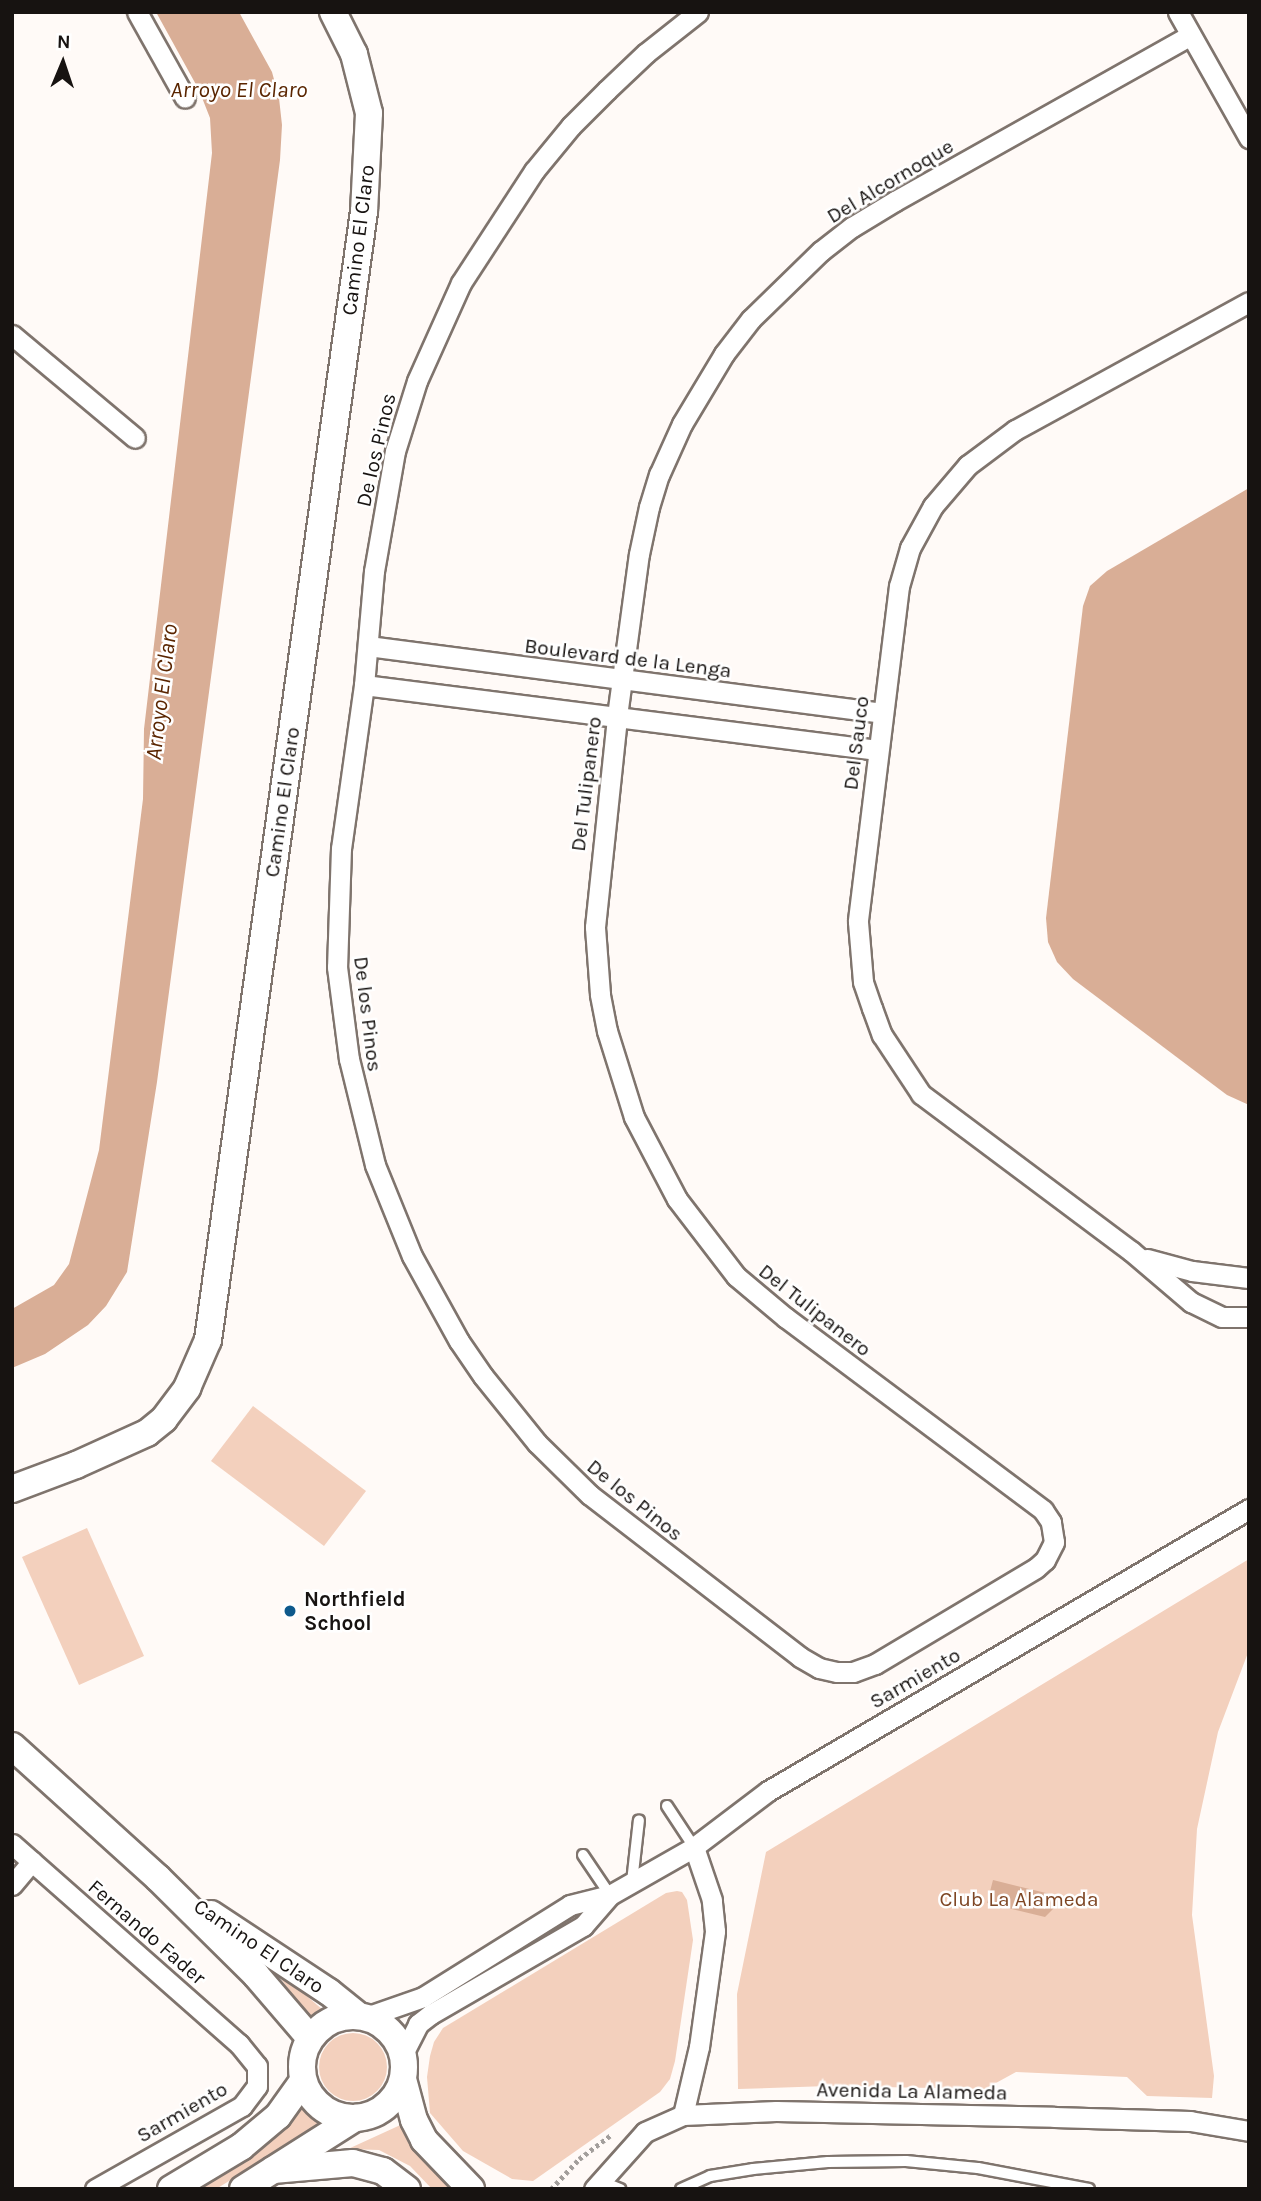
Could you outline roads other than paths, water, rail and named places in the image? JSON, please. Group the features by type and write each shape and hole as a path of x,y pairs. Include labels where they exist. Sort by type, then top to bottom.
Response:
{"street":[{"path":"138,12 185,98"},
{"name":"Camino El Claro","path":"12,1489 76,1465 147,1433 164,1419 187,1388 208,1340 364,212 370,137 369,113 354,54 333,12"},
{"name":"De los Pinos","path":"698,12 646,52 571,126 503,215 461,283 429,349 395,451 374,571 364,685 341,848 337,944 342,1019 354,1082 375,1165 412,1256 459,1342 505,1405 565,1472 617,1517 800,1657 819,1668 837,1672 853,1672 875,1664 1036,1569 1045,1560 1054,1542"},
{"path":"1178,12 1249,138"},
{"name":"Del Alcornoque","path":"622,681 639,554 659,475 697,394 751,319 782,286 852,227 1191,36"},
{"name":"Del Sauco","path":"1249,302 1015,430 983,452 950,483 921,528 904,567 878,750 858,922 863,982 882,1035 921,1094 1131,1251 1191,1302 1222,1317 1249,1317"},
{"path":"12,335 135,438"},
{"name":"Boulevard de la Lenga","path":"368,646 883,713"},
{"name":"Del Tulipanero","path":"622,681 597,893 596,961 600,994 615,1063 634,1117 659,1170 702,1234 744,1283 786,1318 1043,1510 1051,1522 1054,1542"},
{"path":"364,685 878,750"},
{"name":"Del Sauco","path":"1131,1251 1172,1268 1249,1278"},
{"name":"Sarmiento","path":"362,2016 423,1997 570,1905 610,1895 694,1847 768,1791 1249,1509"},
{"name":"Camino El Claro","path":"12,1746 158,1878 256,1975 310,2038"},
{"name":"Fernando Fader","path":"12,1844 250,2055"},
{"path":"683,2115 699,2047 715,1931 712,1900 694,1847"},
{"path":"12,1885 32,1861"},
{"name":"Camino El Claro","path":"158,1878 362,2016"},
{"name":"Sarmiento","path":"403,2067 418,2024 583,1926 610,1895"},
{"path":"355,2118 338,2116 323,2108 311,2096 303,2081 303,2059 310,2038 331,2020 362,2016 390,2031 403,2067 414,2120 424,2140 471,2189"},
{"name":"Sarmiento","path":"95,2189 242,2106 257,2086 259,2076 257,2066 250,2055"},
{"path":"243,2189 355,2118 380,2110 390,2102 403,2067"},
{"path":"172,2189 240,2147 259,2132 291,2101 303,2081"},
{"name":"Avenida La Alameda","path":"594,2187 645,2132 683,2115 776,2111 1068,2117 1190,2121 1249,2131"},
{"path":"273,2170 353,2163 383,2171 407,2189"}],"lane":[{"path":"667,1806 694,1847"},
{"path":"632,1882 639,1820"},
{"path":"583,1855 610,1895"},
{"path":"681,2189 710,2176 753,2169 828,2162 906,2161 978,2168 1088,2189"},
{"path":"594,2187 620,2189"}],"water":[{"name":"Arroyo El Claro","path":"156,12 239,12 272,72 282,125 280,160 157,1082 127,1272 106,1306 88,1325 45,1354 12,1368 12,1309 54,1285 69,1264 99,1150 143,799 144,729 212,153 210,118 199,90"},
{"path":"1249,488 1249,1105 1227,1095 1073,979 1057,962 1048,942 1046,918 1083,606 1090,586 1107,571"},
{"path":"993,1880 1050,1894 1049,1899 1054,1908 1045,1917 987,1903"}],"place":[{"name":"Northfield School","path":"290,1611"}],"park label":[{"name":"Club La Alameda","path":"1019,1899"}]}
